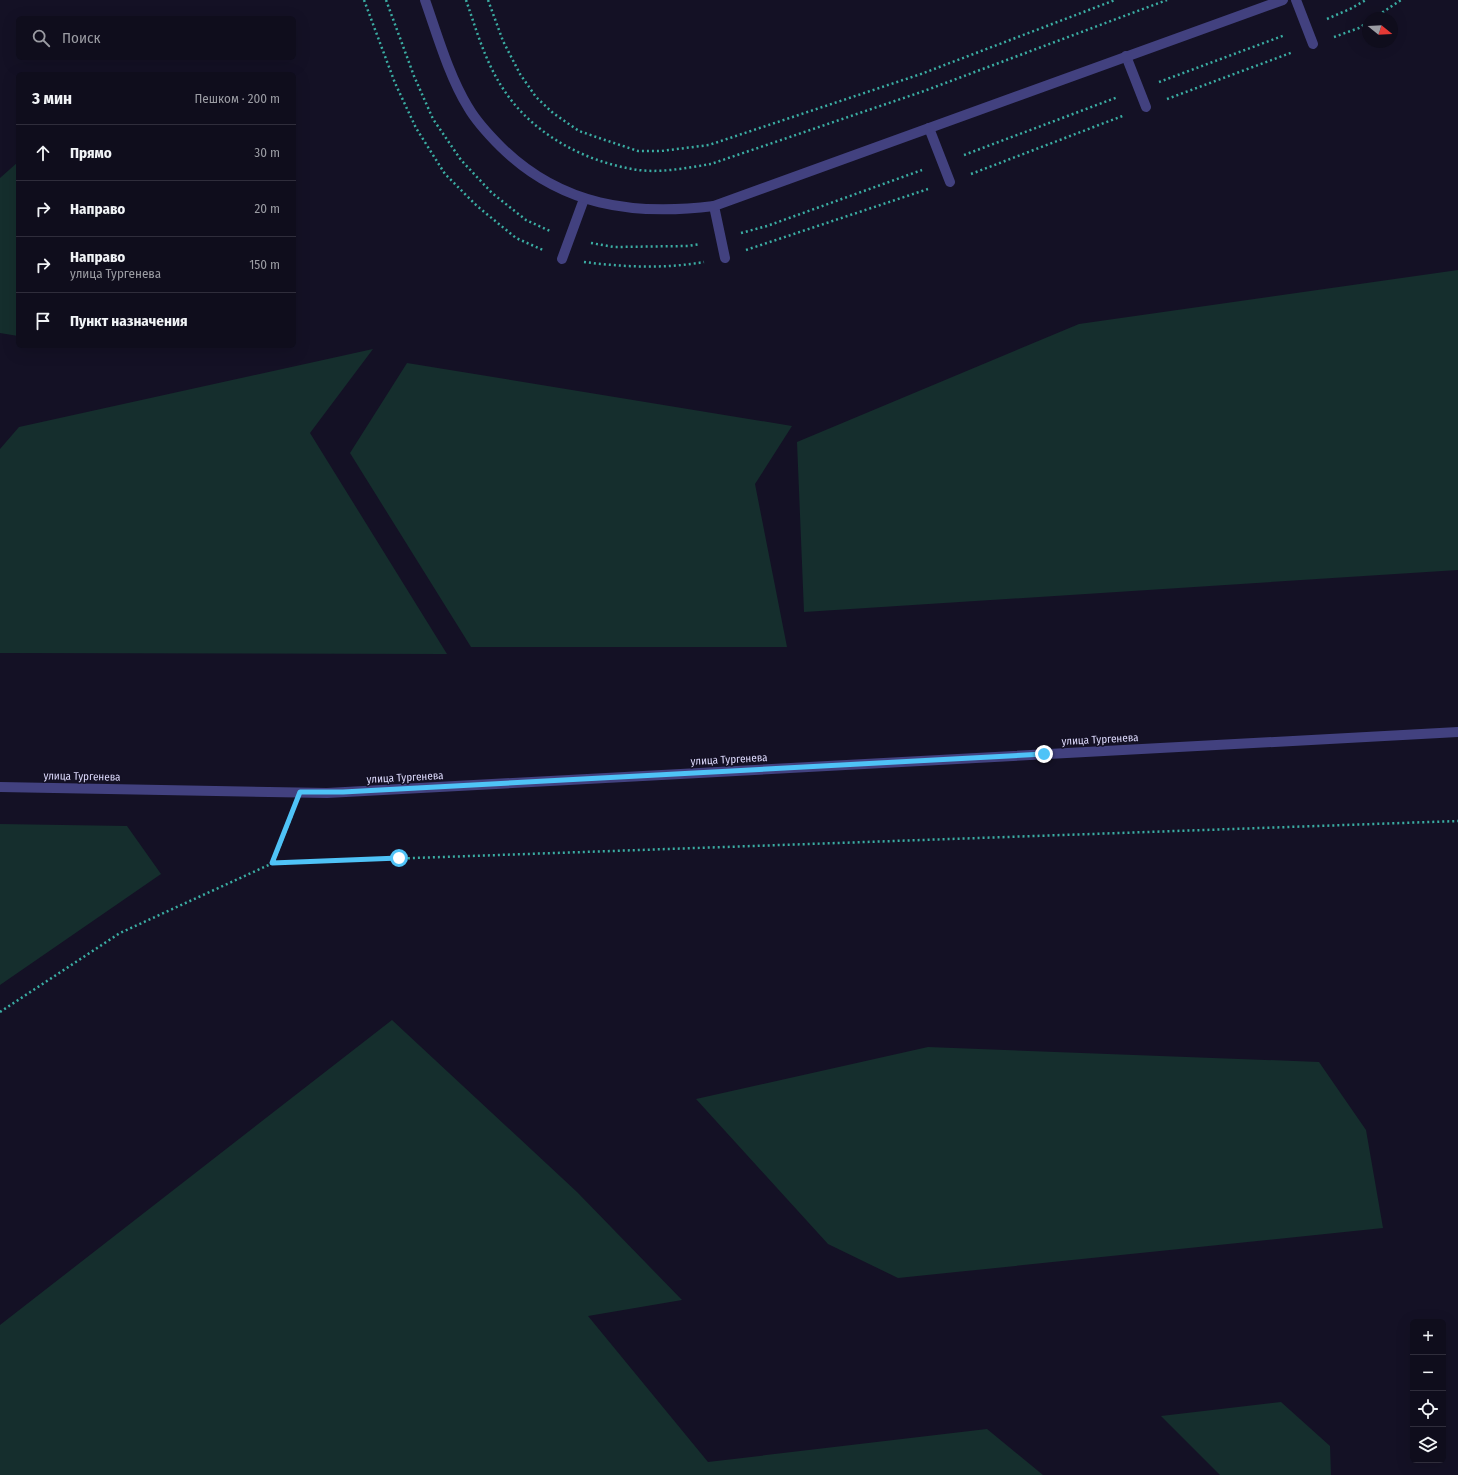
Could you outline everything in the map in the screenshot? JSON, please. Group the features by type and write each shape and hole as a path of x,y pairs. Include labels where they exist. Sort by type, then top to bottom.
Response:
{"street":[{"path":"424,0 450,71 468,107 492,138 516,162 552,186 584,199 622,208 648,209 689,209 714,206 1283,0"},
{"path":"1296,0 1313,44"},
{"path":"1126,56 1146,107"},
{"path":"929,128 950,182"},
{"path":"562,259 584,199"},
{"path":"714,206 725,258"},
{"name":"улица Тургенева","path":"0,787 343,792 1458,732"}],"path":[{"path":"466,0 486,54 502,87 521,111 541,129 570,148 598,160 633,169 660,170 689,168 711,164 924,91 1167,0"},
{"path":"488,0 503,40 520,74 536,97 553,113 579,131 638,151 661,151 709,145 921,74 1115,0"},
{"path":"1383,12 1401,0"},
{"path":"272,863 300,792"},
{"path":"0,1012 120,933 272,863 1458,821"}],"green space":[{"path":"16,164 16,336 0,333 0,178"},
{"path":"1458,270 1458,570 804,612 797,442 1079,324"},
{"path":"373,349 310,433 447,654 0,653 0,449 19,427"},
{"path":"407,363 792,426 755,484 787,647 471,647 350,453"},
{"path":"0,824 127,826 161,874 0,985"},
{"path":"392,1020 577,1192 682,1300 588,1316 708,1462 987,1429 1043,1475 0,1475 0,1325"},
{"path":"928,1047 1319,1062 1366,1130 1383,1228 898,1278 828,1244 696,1099"},
{"path":"1281,1402 1330,1446 1331,1475 1220,1475 1161,1416"}],"route":[{"path":"399,858 272,863 300,792 327,793 1044,754"}]}
